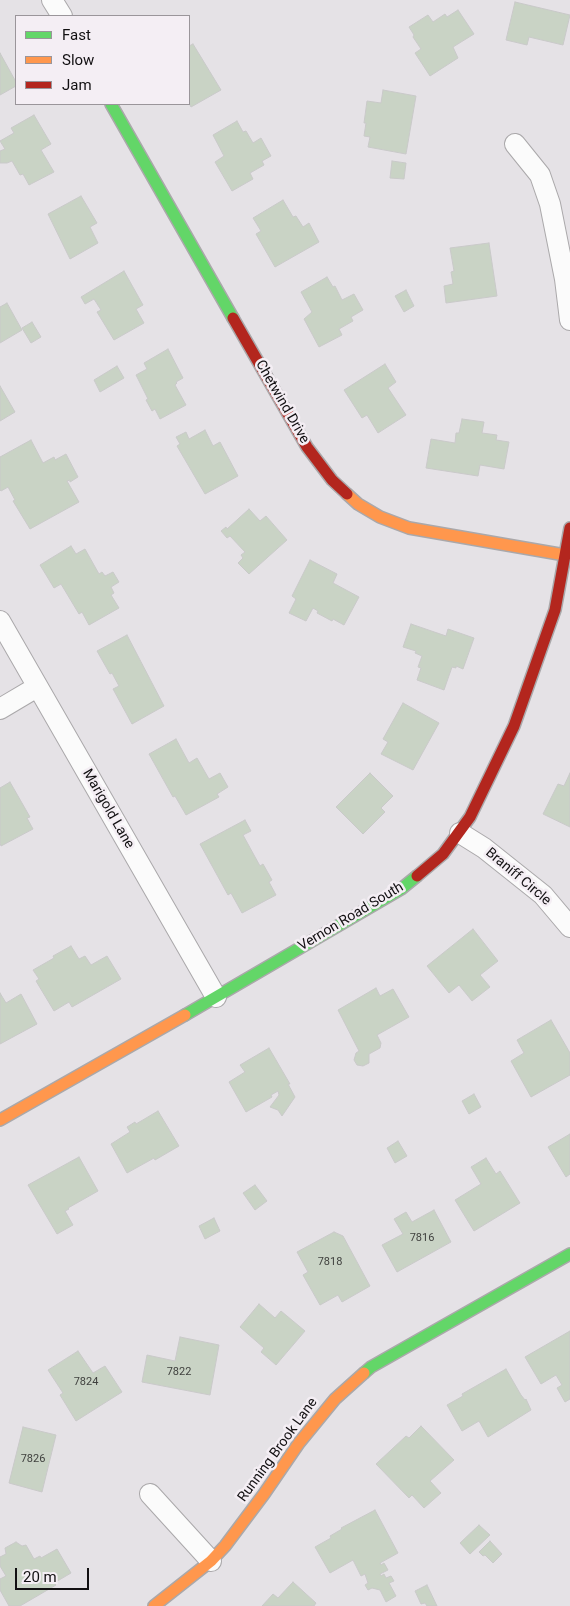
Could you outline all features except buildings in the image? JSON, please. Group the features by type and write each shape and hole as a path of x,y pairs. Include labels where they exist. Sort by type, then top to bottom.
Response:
{"street":[{"path":"52,0 61,15"},
{"name":"Chetwind Drive","path":"113,105 307,447 332,480 380,518 409,528 565,555"},
{"path":"515,144 540,175 547,197 565,279 570,320"},
{"name":"Vernon Road South","path":"0,1120 401,889 443,854 470,817 514,726 555,610 570,528"},
{"name":"Marigold Lane","path":"0,621 216,997"},
{"path":"0,709 37,687"},
{"name":"Braniff Circle","path":"460,833 484,848 544,895 570,927"},
{"name":"Running Brook Lane","path":"154,1606 211,1561 225,1546 264,1494 299,1442 335,1399 371,1367 570,1254"},
{"path":"150,1494 211,1561"}],"traffic: fast":[{"path":"112,105 233,318"},
{"path":"185,1015 401,889 417,876"},
{"path":"364,1373 371,1367 570,1254"}],"traffic: slow":[{"path":"347,494 358,504 380,517 409,528 565,555"},
{"path":"0,1120 185,1015"},
{"path":"154,1606 211,1561 225,1546 299,1443 335,1399 364,1373"}],"traffic: jam":[{"path":"233,318 307,447 332,480 347,494"},
{"path":"417,876 443,854 470,817 514,726 555,610 570,528"}]}
